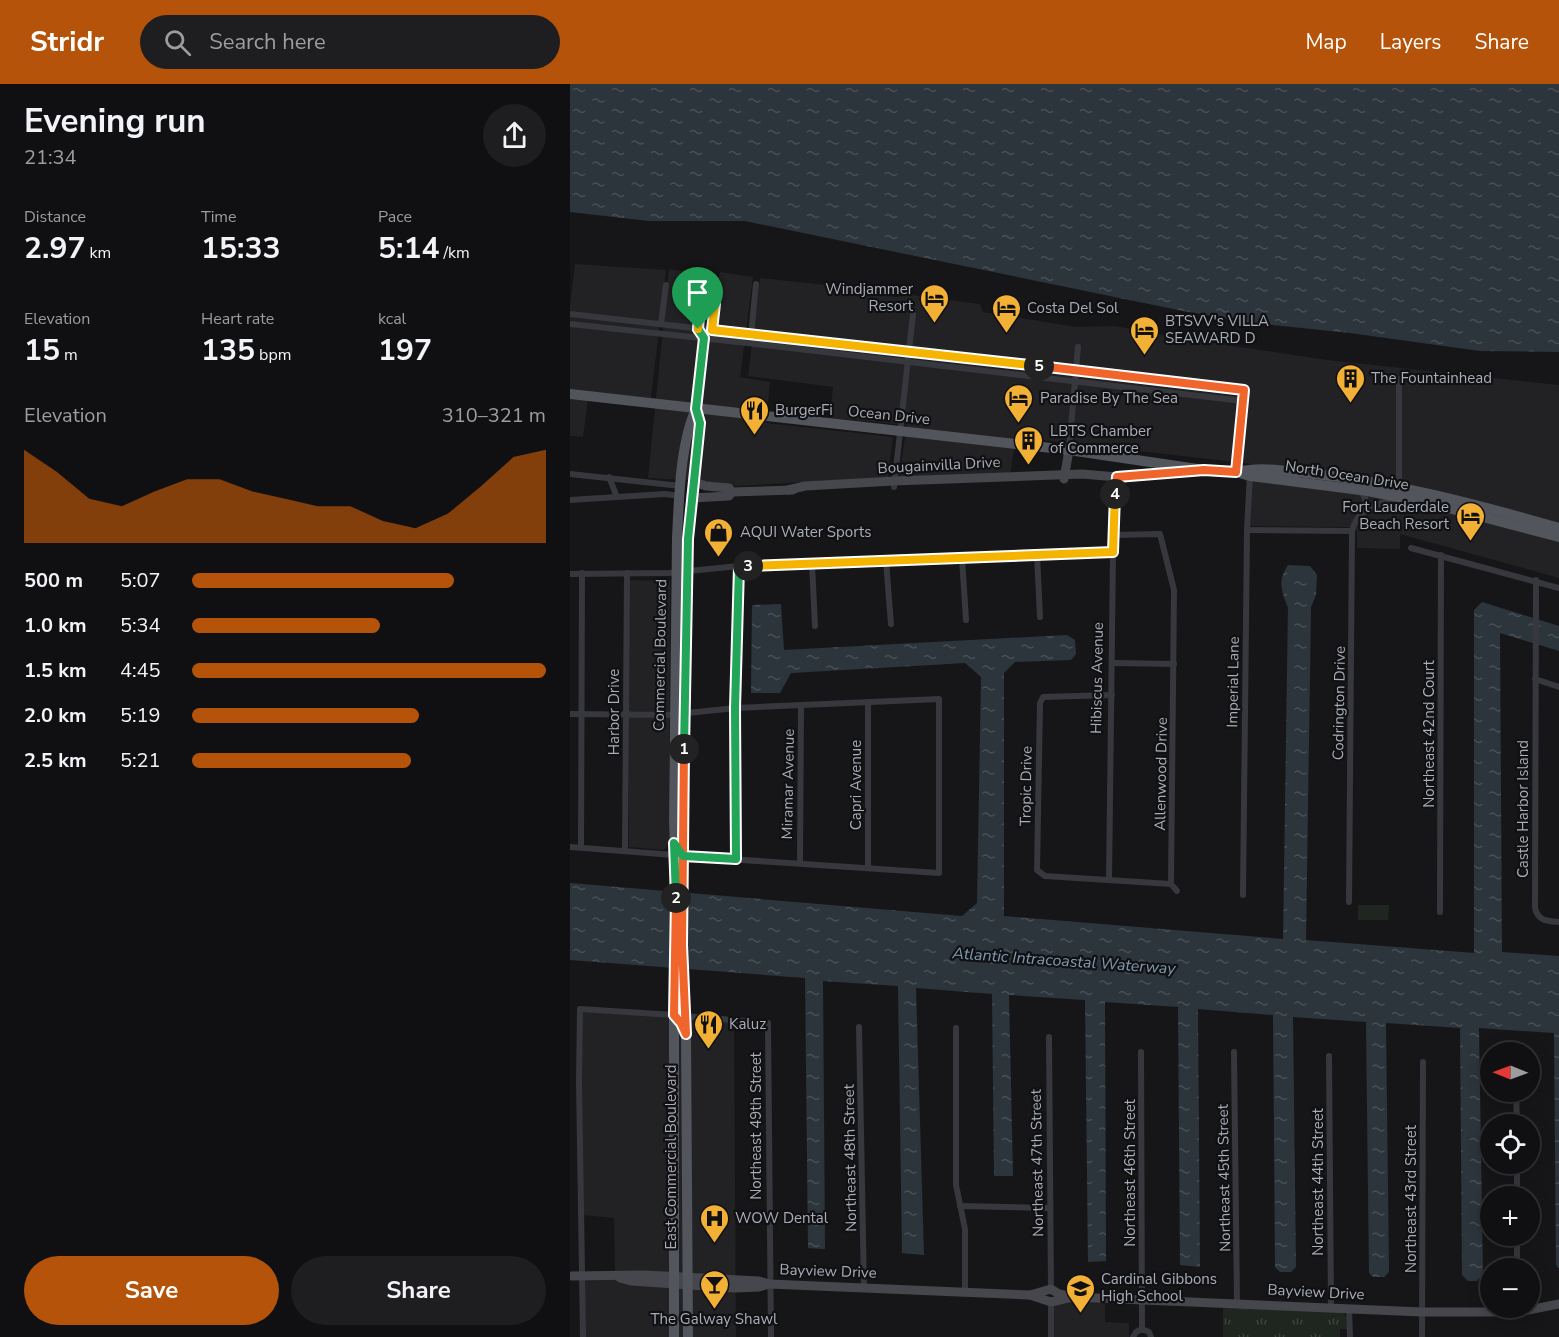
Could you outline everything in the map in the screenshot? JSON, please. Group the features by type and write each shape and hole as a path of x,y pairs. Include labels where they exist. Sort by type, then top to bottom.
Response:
{"main road":[{"name":"Ocean Drive","path":"570,394 900,431 1068,456 1204,470"},
{"name":"Commercial Boulevard","path":"682,572 700,423 696,409"},
{"name":"Commercial Boulevard","path":"680,977 680,886 677,851 682,572 680,491 689,425 696,409"},
{"name":"North Ocean Drive","path":"1204,470 1349,477 1449,508 1559,537"},
{"name":"North Ocean Drive","path":"1250,473 1359,490 1398,493 1559,528"},
{"path":"680,491 688,490 692,498"},
{"name":"East Commercial Boulevard","path":"674,1337 674,1136 680,977"},
{"name":"East Commercial Boulevard","path":"679,1016 686,1034 688,1337"},
{"path":"674,1136 682,1146 686,1147"},
{"path":"674,1148 682,1154 686,1163"}],"street":[{"path":"751,335 756,284"},
{"path":"662,324 666,285"},
{"path":"709,299 715,304 712,330 704,338 698,329 700,304 709,299"},
{"path":"570,314 1244,390 1236,472"},
{"path":"894,484 913,314"},
{"path":"588,327 589,316"},
{"path":"570,324 1243,401"},
{"name":"Commercial Boulevard","path":"696,409 704,338"},
{"path":"1065,477 1078,347"},
{"path":"1247,530 1352,531 1355,522 1365,509 1398,493 1399,379"},
{"path":"1049,475 1068,456"},
{"name":"Bougainvilla Drive","path":"894,484 1065,477 1082,474 1117,477 1204,470"},
{"name":"Imperial Lane","path":"1243,895 1247,530 1250,473"},
{"path":"570,474 660,482 680,491"},
{"name":"Bougainvilla Drive","path":"694,482 706,486 729,488 732,492 1049,475 1065,477"},
{"path":"609,477 620,496"},
{"name":"Hibiscus Avenue","path":"1109,879 1113,552 1117,477"},
{"path":"660,482 661,494"},
{"path":"1359,490 1365,497 1365,509"},
{"path":"570,500 680,491"},
{"path":"692,498 729,496 732,492"},
{"path":"1546,524 1559,522"},
{"name":"Codrington Drive","path":"1349,902 1352,531"},
{"name":"Allenwood Drive","path":"1114,535 1160,534 1174,590 1171,884"},
{"path":"1411,548 1559,588"},
{"path":"570,574 682,572 739,567 1113,552"},
{"path":"1037,555 1040,617"},
{"name":"Northeast 42nd Court","path":"1440,912 1441,555"},
{"path":"962,558 966,620"},
{"path":"886,561 891,624"},
{"path":"812,564 815,626"},
{"path":"736,859 735,708 739,567"},
{"path":"581,848 582,573"},
{"name":"Harbor Drive","path":"625,851 627,573"},
{"name":"Castle Harbor Island","path":"1536,580 1534,908 1541,919 1559,922"},
{"path":"1113,663 1174,664"},
{"path":"1535,679 1559,687"},
{"name":"Tropic Drive","path":"1109,879 1045,876 1037,870 1040,703 1043,697 1112,695"},
{"path":"570,714 680,713 735,708 939,699 939,873 736,859 677,851 625,851 570,847"},
{"name":"Capri Avenue","path":"868,702 868,868"},
{"name":"Miramar Avenue","path":"800,863 801,705"},
{"path":"1109,879 1171,884 1177,891"},
{"path":"583,1337 580,1009 679,1016"},
{"name":"Northeast 49th Street","path":"679,1016 768,1023 771,1337"},
{"name":"Northeast 48th Street","path":"859,1027 864,1288"},
{"path":"956,1028 956,1185 965,1229 965,1292"},
{"name":"Northeast 47th Street","path":"1049,1037 1051,1337"},
{"name":"Northeast 46th Street","path":"1141,1052 1142,1329"},
{"name":"Northeast 45th Street","path":"1234,1052 1237,1304"},
{"name":"Northeast 44th Street","path":"1329,1056 1331,1307"},
{"name":"Northeast 43rd Street","path":"1422,1337 1423,1062"},
{"path":"960,1206 1050,1208"},
{"name":"Bayview Drive","path":"570,1276 615,1276 631,1281 759,1281 770,1284 1422,1312 1480,1311"},
{"name":"Bayview Drive","path":"1540,1307 1559,1304"},
{"path":"1349,1309 1350,1337"},
{"path":"1133,1337 1142,1329 1149,1332 1152,1337"}],"shaded area":[{"path":"575,264 666,270 651,398 589,392 583,437 570,436 570,305"},
{"path":"669,269 719,277 720,272 753,277 740,377 770,382 766,423 893,437 888,477 737,486 648,478"},
{"path":"760,278 856,288 857,291 896,297 912,295 980,304 983,312 1076,327 1115,326 1327,360 1559,385 1559,578 1400,534 1400,549 1357,548 1357,530 1348,527 1250,526 1252,464 1016,437 1010,475 899,477 907,425 830,418 833,387 748,376"},
{"path":"629,580 670,581 669,844 664,850 629,847"},
{"path":"582,1009 734,1019 736,1337 583,1337 583,1276 615,1276 614,1218 583,1215 581,1190"},
{"name":"Cardinal Gibbons High School","path":"1062,1300 1105,1302 1105,1322 1129,1323 1129,1337 1054,1337 1054,1306"}],"green space":[{"path":"1358,905 1389,905 1388,920 1358,920"},
{"path":"1223,1308 1340,1311 1346,1317 1347,1329 1340,1329 1340,1337 1223,1337"}],"water":[{"path":"570,84 1559,84 1559,352 1480,351 1350,333 1253,323 1183,311 745,221 649,221 570,212"},
{"name":"Atlantic Intracoastal Waterway","path":"1288,565 1310,566 1317,575 1316,595 1311,607 1306,940 1474,953 1474,610 1482,602 1559,626 1559,651 1500,633 1502,952 1559,956 1559,1268 1556,1265 1554,1033 1479,1028 1482,1186 1480,1246 1483,1246 1483,1258 1480,1258 1480,1278 1477,1281 1468,1281 1462,1275 1460,1028 1386,1023 1389,1272 1384,1277 1373,1277 1369,1273 1366,1022 1293,1017 1296,1267 1291,1272 1280,1272 1275,1267 1273,1015 1198,1009 1200,1267 1180,1265 1178,1007 1105,1002 1106,1261 1088,1262 1085,1000 1009,995 1013,1176 994,1176 992,994 916,988 924,1255 902,1253 898,986 823,981 825,1249 808,1248 805,978 570,960 570,883 962,916 977,903 981,677 965,663 791,673 780,693 751,693 752,605 781,604 784,650 1067,635 1075,640 1076,654 1071,660 1015,662 1004,673 1004,916 1283,939 1288,608 1282,592"}],"place":[{"name":"Windjammer Resort","path":"934,324"},
{"name":"Costa Del Sol","path":"1006,334"},
{"name":"BTSVV's VILLA SEAWARD D","path":"1144,356"},
{"name":"The Fountainhead","path":"1350,404"},
{"name":"Paradise By The Sea","path":"1019,424"},
{"name":"BurgerFi","path":"754,436"},
{"name":"LBTS Chamber of Commerce","path":"1029,466"},
{"name":"Fort Lauderdale Beach Resort","path":"1470,542"},
{"name":"AQUI Water Sports","path":"719,558"},
{"name":"Kaluz","path":"708,1050"},
{"name":"WOW Dental","path":"714,1244"},
{"name":"The Galway Shawl","path":"714,1310"},
{"name":"Cardinal Gibbons High School","path":"1080,1314"}],"route":[{"path":"698,329 700,304 709,299 715,304 712,330 1244,390 1236,472 1204,470 1117,477 1113,552 739,567 735,708 736,859 683,856 674,843 677,912 674,1015 686,1034 682,911 683,885 683,856 686,581 700,423 696,409 704,338 698,329"}]}
